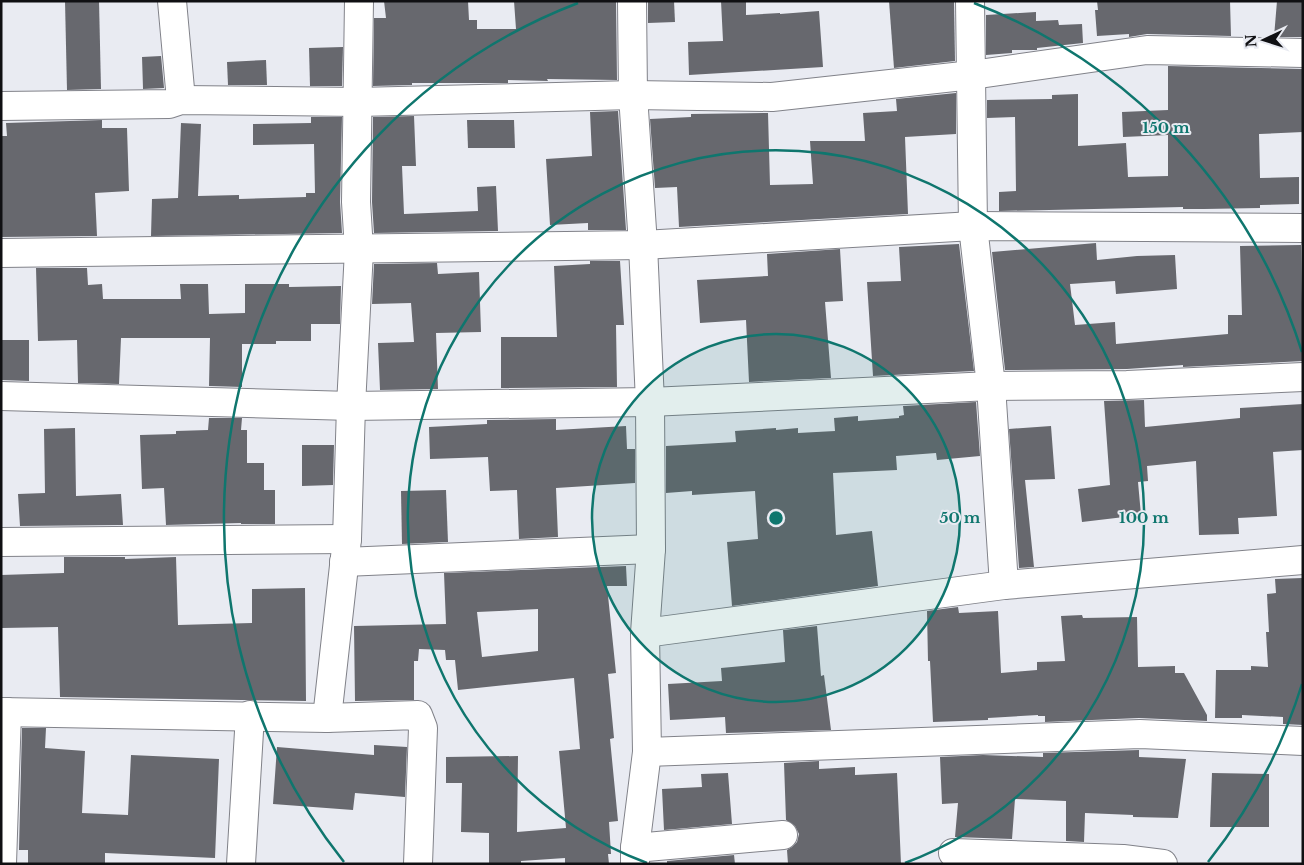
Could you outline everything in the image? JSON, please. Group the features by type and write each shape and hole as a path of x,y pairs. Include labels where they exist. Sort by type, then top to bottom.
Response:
{"street":[{"path":"172,1 181,100"},
{"path":"327,718 346,550 359,250 356,202 359,1"},
{"path":"632,1 633,94 643,245 650,402 651,550 644,633 647,752 635,856 783,835"},
{"path":"970,1 973,226 990,386 1004,585"},
{"path":"1,106 169,104 181,100 358,102 633,94 772,97 972,76 1147,50 1303,53"},
{"path":"1,253 643,245 973,226 1303,228"},
{"path":"1,396 351,406 650,402 990,386 1127,385 1303,377"},
{"path":"1,542 346,550 651,550"},
{"path":"644,633 1004,585 1303,560"},
{"path":"2,864 4,712 250,715 327,718 418,715 423,728 418,864"},
{"path":"241,864 250,715"},
{"path":"647,752 1140,734 1303,741"},
{"path":"953,852 1123,859 1163,864"}],"building":[{"path":"65,1 99,1 101,89 67,90"},
{"path":"384,1 468,1 469,20 477,20 477,29 516,29 514,1 616,1 617,80 547,79 548,81 508,80 508,83 412,83 412,85 373,86 374,18 386,18"},
{"path":"648,1 674,1 675,22 648,23"},
{"path":"721,1 746,1 746,15 819,11 823,67 689,75 688,42 723,41"},
{"path":"889,1 954,1 955,61 894,68"},
{"path":"1097,1 1230,1 1231,36 1147,34 1129,37 1129,34 1097,36 1095,10 1098,10"},
{"path":"1277,1 1303,1 1303,37 1274,37"},
{"path":"1036,12 1036,21 1058,20 1059,25 1082,24 1083,43 1037,48 1037,50 1012,50 1012,53 986,55 986,15"},
{"path":"343,47 342,86 310,86 309,48"},
{"path":"161,56 164,88 143,89 142,57"},
{"path":"266,60 267,85 228,85 227,62"},
{"path":"1168,66 1303,69 1303,132 1259,134 1260,178 1299,177 1299,204 1260,205 1260,208 1183,209 1183,207 999,211 999,192 1016,191 1015,117 987,118 987,100 1052,99 1052,95 1078,94 1078,146 1126,143 1128,177 1168,176 1168,135 1123,137 1122,112 1168,110"},
{"path":"956,93 956,134 905,137 908,214 679,227 677,187 655,188 650,119 691,117 691,114 768,113 770,185 813,184 810,141 865,141 863,113 897,111 896,99"},
{"path":"618,111 626,230 588,230 588,223 550,225 546,159 592,156 590,112"},
{"path":"414,116 416,166 402,166 404,214 478,211 477,187 496,186 498,231 374,233 372,202 373,117"},
{"path":"311,117 342,117 340,202 342,233 151,236 152,199 178,198 181,123 201,124 198,196 239,195 239,199 306,197 306,193 315,193 314,144 253,145 253,124 311,123"},
{"path":"102,120 102,128 127,128 129,191 95,193 97,236 1,237 1,136 7,136 6,123"},
{"path":"467,120 514,120 515,148 468,148"},
{"path":"1096,243 1097,260 1175,255 1177,289 1116,294 1115,281 1070,284 1075,325 1115,322 1116,344 1228,334 1228,315 1242,315 1240,246 1301,245 1303,361 1127,369 1005,370 992,252"},
{"path":"959,244 974,371 873,376 867,282 901,281 899,247"},
{"path":"840,249 843,301 825,302 831,378 749,382 746,320 700,323 697,280 768,276 767,254"},
{"path":"590,261 620,261 624,325 616,325 617,387 501,388 501,337 557,337 554,266 590,264"},
{"path":"437,263 438,274 479,272 481,332 436,333 438,389 380,390 378,343 414,342 411,303 372,304 374,264"},
{"path":"36,268 87,268 88,285 102,284 103,299 181,299 180,284 208,284 209,314 245,313 245,284 289,284 289,287 341,286 340,324 311,324 311,341 276,341 276,344 242,344 242,387 209,386 210,338 121,338 119,384 78,383 77,340 38,341"},
{"path":"1,340 29,340 29,381 1,380"},
{"path":"1144,400 1145,427 1240,418 1240,408 1303,404 1303,450 1273,452 1277,516 1238,518 1239,534 1199,535 1196,461 1147,466 1148,481 1138,482 1141,515 1082,522 1078,489 1110,485 1104,401"},
{"path":"976,402 980,456 937,460 936,453 896,456 897,470 833,473 836,535 872,531 878,586 732,606 727,542 758,539 755,491 692,495 692,491 666,493 666,446 736,442 735,431 798,428 798,433 835,431 834,418 858,416 858,421 899,418 899,416 904,415 903,406"},
{"path":"209,418 242,418 241,430 247,430 247,463 264,463 264,490 275,490 275,524 166,525 164,488 142,489 140,435 176,434 176,431 208,430"},
{"path":"556,419 556,430 626,426 627,449 635,449 635,483 556,488 558,537 519,539 517,490 490,491 488,457 430,459 429,427 487,424 487,420"},
{"path":"1051,426 1055,479 1025,480 1034,567 1019,568 1009,429"},
{"path":"75,428 76,496 121,494 123,525 20,526 18,494 45,493 44,429"},
{"path":"302,445 334,445 333,485 302,486"},
{"path":"446,490 448,542 402,544 401,491"},
{"path":"64,557 125,557 125,559 176,557 178,625 252,623 252,589 305,588 306,701 60,697 58,627 2,628 1,575 64,573"},
{"path":"626,566 627,586 607,586 616,673 608,674 614,738 610,739 618,821 609,822 611,854 608,854 609,864 565,864 565,858 521,861 521,864 489,864 489,833 461,832 462,783 446,783 446,757 518,756 517,832 566,828 559,751 580,749 574,678 458,690 455,660 446,660 445,650 419,649 418,661 414,661 414,700 355,701 354,626 446,624 444,573","holes":["538,609 538,651 482,657 477,612"]},
{"path":"1302,578 1303,725 1283,724 1283,717 1242,715 1242,718 1215,718 1216,670 1251,670 1251,666 1268,667 1266,632 1269,632 1267,594 1276,593 1275,579"},
{"path":"958,607 959,613 998,611 1001,673 1037,670 1037,662 1065,661 1061,616 1082,615 1083,618 1137,617 1138,667 1175,666 1175,673 1184,673 1207,715 1207,721 1139,718 1045,722 1045,716 1038,715 988,718 988,720 933,722 930,661 928,661 927,611"},
{"path":"817,626 821,676 824,675 831,730 726,733 725,717 670,720 668,684 722,681 721,668 785,662 783,630"},
{"path":"22,728 46,728 45,748 85,751 82,813 128,815 131,755 219,759 215,858 105,853 105,864 28,864 28,850 19,850"},
{"path":"374,745 407,747 405,797 355,793 353,810 273,804 277,747 374,755"},
{"path":"1139,750 1139,757 1186,759 1178,818 1085,813 1084,842 1066,841 1066,801 1015,799 1012,839 955,837 958,803 942,804 940,757 983,755 1043,757 1043,753"},
{"path":"819,761 819,769 855,767 855,775 897,773 901,864 788,864 787,850 797,842 799,834 795,826 786,820 784,763"},
{"path":"728,773 732,824 664,830 662,789 702,787 701,774"},
{"path":"1212,773 1269,774 1269,827 1210,827"},
{"path":"734,855 735,864 667,864 667,861"}]}
